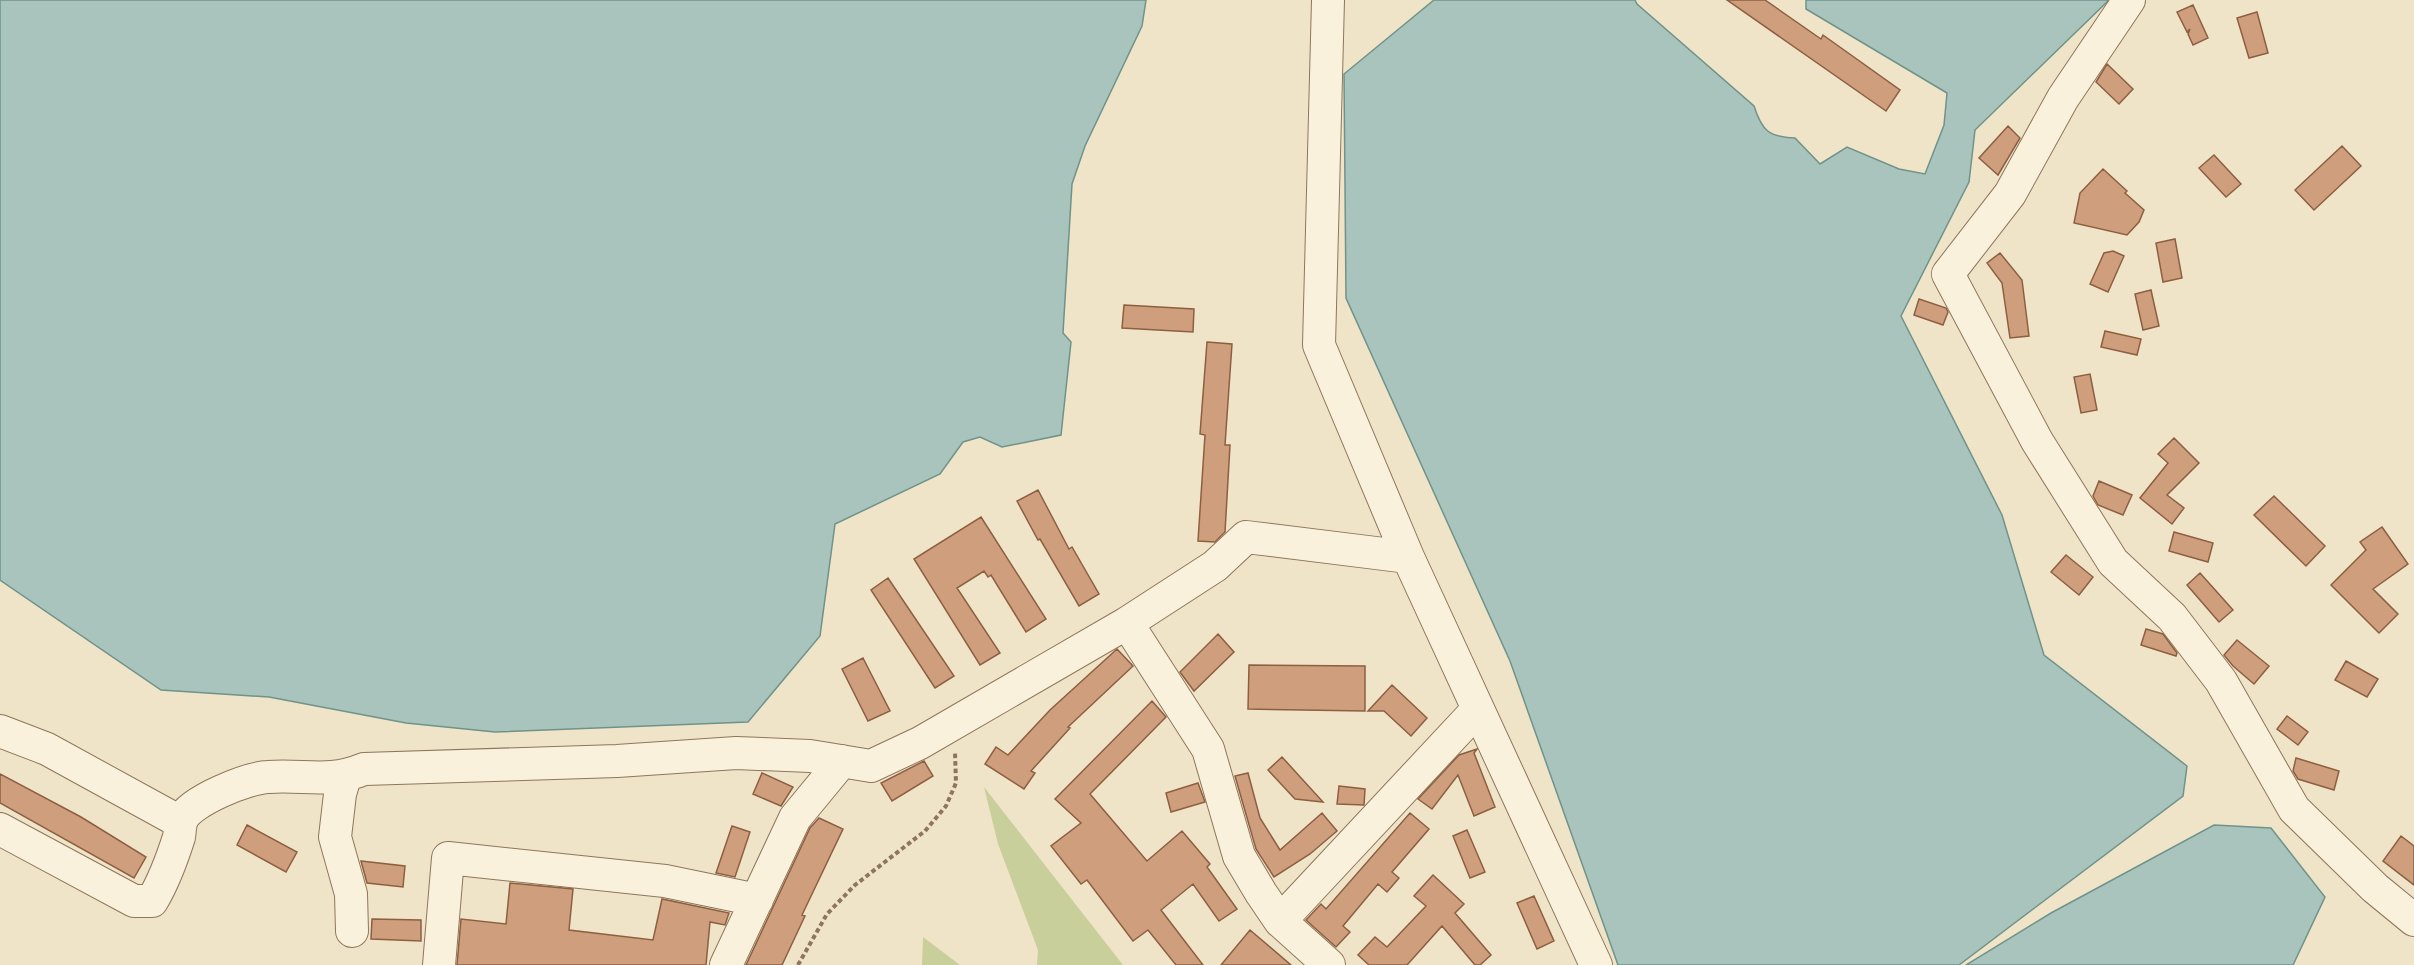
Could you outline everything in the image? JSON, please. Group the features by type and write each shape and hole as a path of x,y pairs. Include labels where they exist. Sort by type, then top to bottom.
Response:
{"street":[{"path":"1328,0 1319,345 1408,557 1596,965"},
{"path":"2129,0 2064,98 2010,194 1948,273 2037,441 2113,562 2172,617 2222,681 2294,809 2374,888 2414,920"},
{"path":"0,829 135,901 152,901 162,885 179,837 183,818 200,803 225,790 267,777 307,779 345,777 364,769 617,761 736,753 810,756 871,766 950,725 1126,624 1215,566 1246,537 1408,557"},
{"path":"1126,624 1208,749 1239,856 1280,921 1329,965"},
{"path":"1280,921 1478,709"},
{"path":"0,731 47,749 171,817 183,818"},
{"path":"726,965 795,818 842,761"},
{"path":"345,777 340,794 335,837 351,894 352,931"},
{"path":"439,965 448,858 665,881 756,900"}],"path":[{"path":"798,965 827,914 855,885 925,831 946,806 956,783 955,746 950,725"}],"green space":[{"path":"984,787 1123,965 1037,965 1038,950 998,844"},
{"path":"923,937 960,965 922,965"}],"water":[{"path":"0,0 1146,0 1142,26 1085,146 1072,184 1063,333 1071,342 1061,435 1002,447 980,437 963,442 940,474 835,524 820,636 748,722 495,732 406,723 269,697 161,690 0,580"},
{"path":"1434,0 1635,0 1754,106 1760,121 1768,131 1779,136 1795,138 1820,164 1847,147 1899,169 1925,174 1944,125 1947,93 1806,9 1806,0 2109,0 1975,130 1969,182 1901,316 2002,515 2044,655 2187,766 2183,796 1959,965 1618,965 1510,661 1346,298 1344,74"},
{"path":"2214,825 2271,828 2325,897 2293,965 1966,965 2051,913"}],"building":[{"path":"1727,0 1765,0 1821,39 1823,35 1900,90 1886,111"},
{"path":"2193,5 2208,38 2193,45 2188,34 2190,29 2187,32 2177,12"},
{"path":"2257,12 2268,53 2249,58 2237,18"},
{"path":"2107,64 2133,89 2119,104 2096,82"},
{"path":"2008,126 2020,138 1998,175 1979,158"},
{"path":"2342,146 2361,166 2314,210 2295,190"},
{"path":"2214,155 2241,184 2226,197 2199,168"},
{"path":"2103,169 2144,210 2139,222 2127,235 2074,223 2080,193"},
{"path":"2175,239 2182,278 2163,282 2156,243"},
{"path":"2113,251 2124,256 2108,292 2090,284 2104,253"},
{"path":"2000,253 2022,280 2029,336 2010,338 2002,283 1987,263"},
{"path":"2151,290 2159,326 2143,330 2135,294"},
{"path":"1919,299 1946,308 1948,312 1943,325 1914,315"},
{"path":"1124,305 1194,309 1193,332 1122,328"},
{"path":"2105,331 2141,339 2137,355 2101,347"},
{"path":"1207,342 1232,344 1225,445 1230,445 1225,532 1215,542 1198,541 1205,435 1200,434"},
{"path":"2090,374 2097,410 2081,413 2074,377"},
{"path":"2174,438 2199,463 2167,495 2184,508 2172,524 2140,498 2168,463 2158,454"},
{"path":"2099,481 2132,495 2123,515 2098,505 2093,496"},
{"path":"1038,490 1069,549 1072,547 1099,594 1079,606 1017,501"},
{"path":"2274,496 2325,546 2306,566 2254,515"},
{"path":"981,517 1046,619 1026,632 991,575 988,577 984,571 957,588 1000,653 980,665 914,559"},
{"path":"2382,527 2408,564 2373,589 2398,614 2379,633 2331,585 2366,550 2360,542"},
{"path":"2174,532 2213,543 2208,562 2169,551"},
{"path":"2066,555 2093,577 2079,595 2051,572"},
{"path":"2200,573 2233,610 2219,622 2187,585"},
{"path":"888,578 954,676 935,688 871,590"},
{"path":"2146,629 2163,634 2177,653 2176,656 2141,645"},
{"path":"1218,634 1234,652 1194,691 1180,672"},
{"path":"2237,640 2269,666 2254,684 2224,655"},
{"path":"1117,649 1133,666 1068,727 1070,728 1031,771 1035,773 1024,789 985,764 996,747 1008,755 1050,710"},
{"path":"863,658 890,711 868,721 842,669"},
{"path":"2346,661 2378,679 2367,697 2335,680"},
{"path":"1249,665 1365,666 1365,711 1248,709"},
{"path":"1392,685 1427,718 1411,736 1384,711 1368,711"},
{"path":"1152,701 1166,717 1090,794 1147,861 1182,831 1210,864 1207,867 1237,909 1219,921 1193,884 1161,910 1203,965 1176,965 1148,930 1133,941 1087,880 1081,884 1051,846 1081,823 1055,799"},
{"path":"2287,716 2308,732 2298,745 2277,729"},
{"path":"1477,749 1474,753 1495,807 1474,816 1458,775 1432,809 1418,799 1459,755"},
{"path":"1282,757 1323,802 1295,799 1268,770"},
{"path":"2296,758 2339,771 2334,790 2298,779 2293,771"},
{"path":"924,761 933,776 892,801 881,783"},
{"path":"762,773 793,787 781,806 753,794"},
{"path":"1248,773 1260,818 1280,850 1322,813 1337,831 1310,854 1274,877 1256,849 1235,776"},
{"path":"0,774 81,817 146,857 134,878 0,803"},
{"path":"1198,783 1205,802 1171,812 1166,793"},
{"path":"1339,786 1365,789 1364,805 1337,804"},
{"path":"1410,813 1429,829 1392,872 1399,878 1387,892 1378,884 1343,926 1350,932 1336,947 1306,920 1321,904 1326,909"},
{"path":"819,818 843,829 802,915 805,916 782,965 746,965 810,828"},
{"path":"247,825 297,852 286,872 237,845"},
{"path":"732,826 750,832 735,877 716,873"},
{"path":"1467,830 1485,872 1470,878 1453,836"},
{"path":"2401,836 2414,846 2414,885 2383,861"},
{"path":"361,861 405,866 403,887 367,883"},
{"path":"1433,875 1464,904 1455,913 1491,955 1480,965 1475,965 1442,926 1407,965 1369,965 1358,955 1375,937 1387,947 1426,906 1414,896"},
{"path":"510,883 573,889 569,930 653,940 662,899 729,913 725,925 710,922 706,965 457,965 461,919 506,924"},
{"path":"1534,896 1554,941 1537,949 1517,903"},
{"path":"372,919 421,920 421,941 371,939"},
{"path":"1250,930 1291,965 1221,965"}]}
